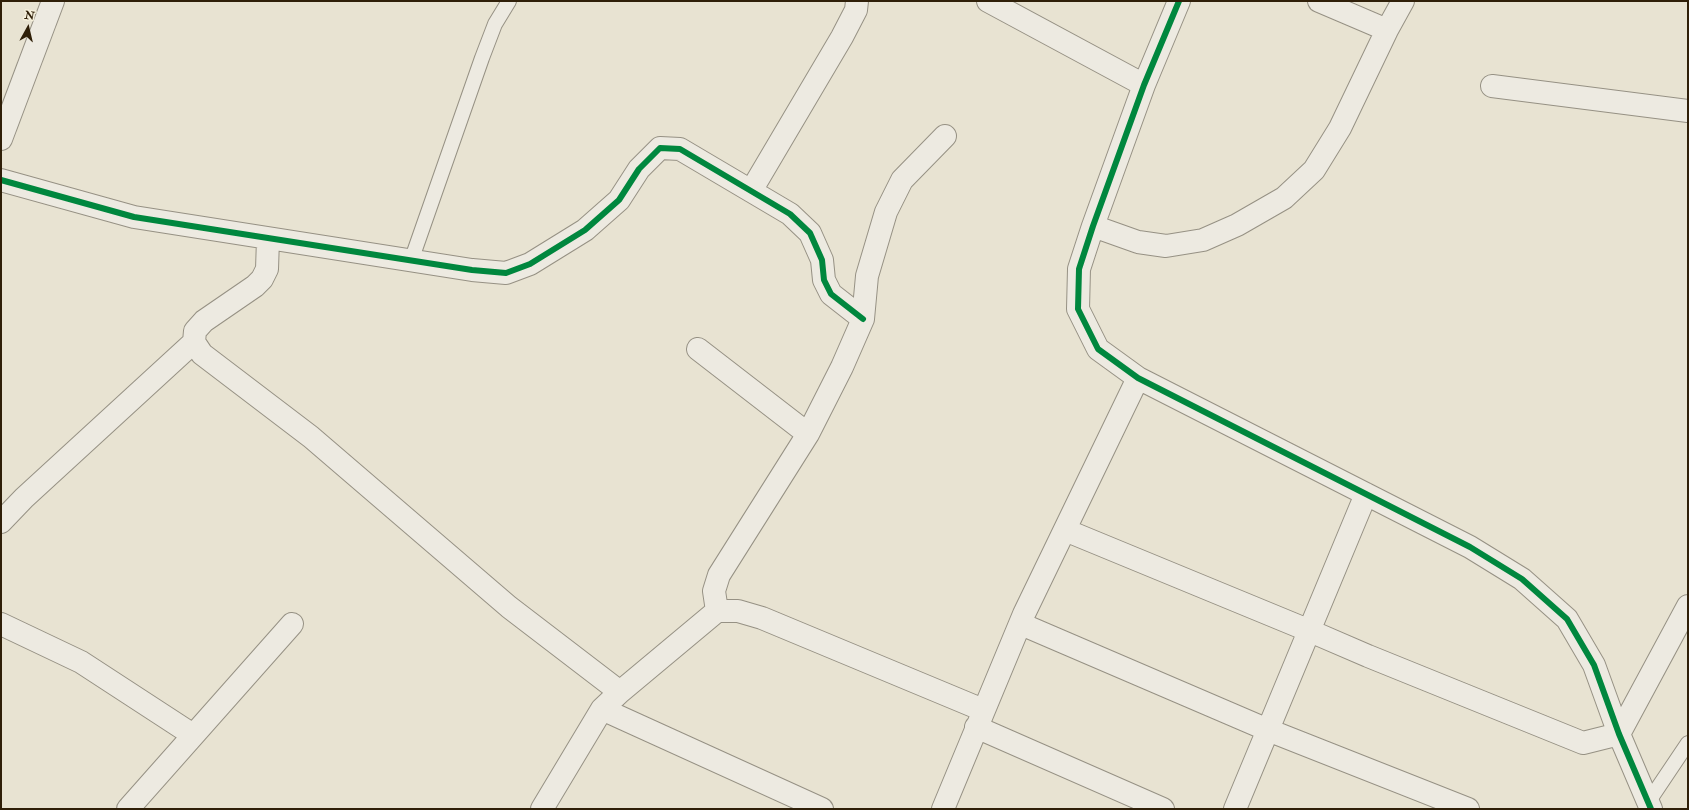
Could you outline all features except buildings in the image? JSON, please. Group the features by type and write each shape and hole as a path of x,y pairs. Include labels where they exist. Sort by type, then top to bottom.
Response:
{"street":[{"path":"1,139 53,1"},
{"path":"751,190 842,37 856,10 857,1"},
{"path":"988,1 1144,85"},
{"path":"1179,1 1144,85 1079,269 1078,309 1098,349 1138,378 1470,547 1522,579 1567,619 1594,665 1620,734 1650,805"},
{"path":"1319,1 1387,30"},
{"path":"1093,226 1138,242 1166,246 1203,240 1237,225 1284,198 1314,170 1336,134 1387,30 1403,1"},
{"path":"1492,86 1688,111"},
{"path":"717,611 714,591 719,575 808,434 842,367 864,319 867,276 886,212 902,180 944,136"},
{"path":"1,180 134,217 411,261 506,274 530,264 585,230 619,200 639,169 660,148 680,149 790,214 810,233 822,260 824,280 831,294 864,319"},
{"path":"268,239 267,269 262,279 255,286 204,321 195,331 194,342 202,354 312,437 508,607 620,692"},
{"path":"1,522 24,498 194,342"},
{"path":"698,349 808,434"},
{"path":"943,809 980,718 1021,624 1138,378"},
{"path":"1235,809 1366,494"},
{"path":"1066,530 1310,630 1368,656 1583,743 1620,734 1688,606"},
{"path":"544,809 602,709 620,692 717,611 738,611 762,618 980,718 1163,809"},
{"path":"1,624 81,662 193,735"},
{"path":"128,809 292,624"},
{"path":"1021,624 1268,730 1468,809"},
{"path":"602,709 822,809"}],"lane":[{"path":"411,261 482,58 495,24 509,1"},
{"path":"1650,805 1688,743"}],"cycle path":[{"path":"1179,1 1144,85 1079,269 1078,309 1098,349 1138,378 1470,547 1522,579 1567,619 1594,665 1619,734 1651,809"},
{"path":"1,180 134,217 472,270 506,273 530,264 585,230 619,200 639,169 660,148 680,149 790,214 810,233 822,260 824,280 831,294 863,319"}]}
